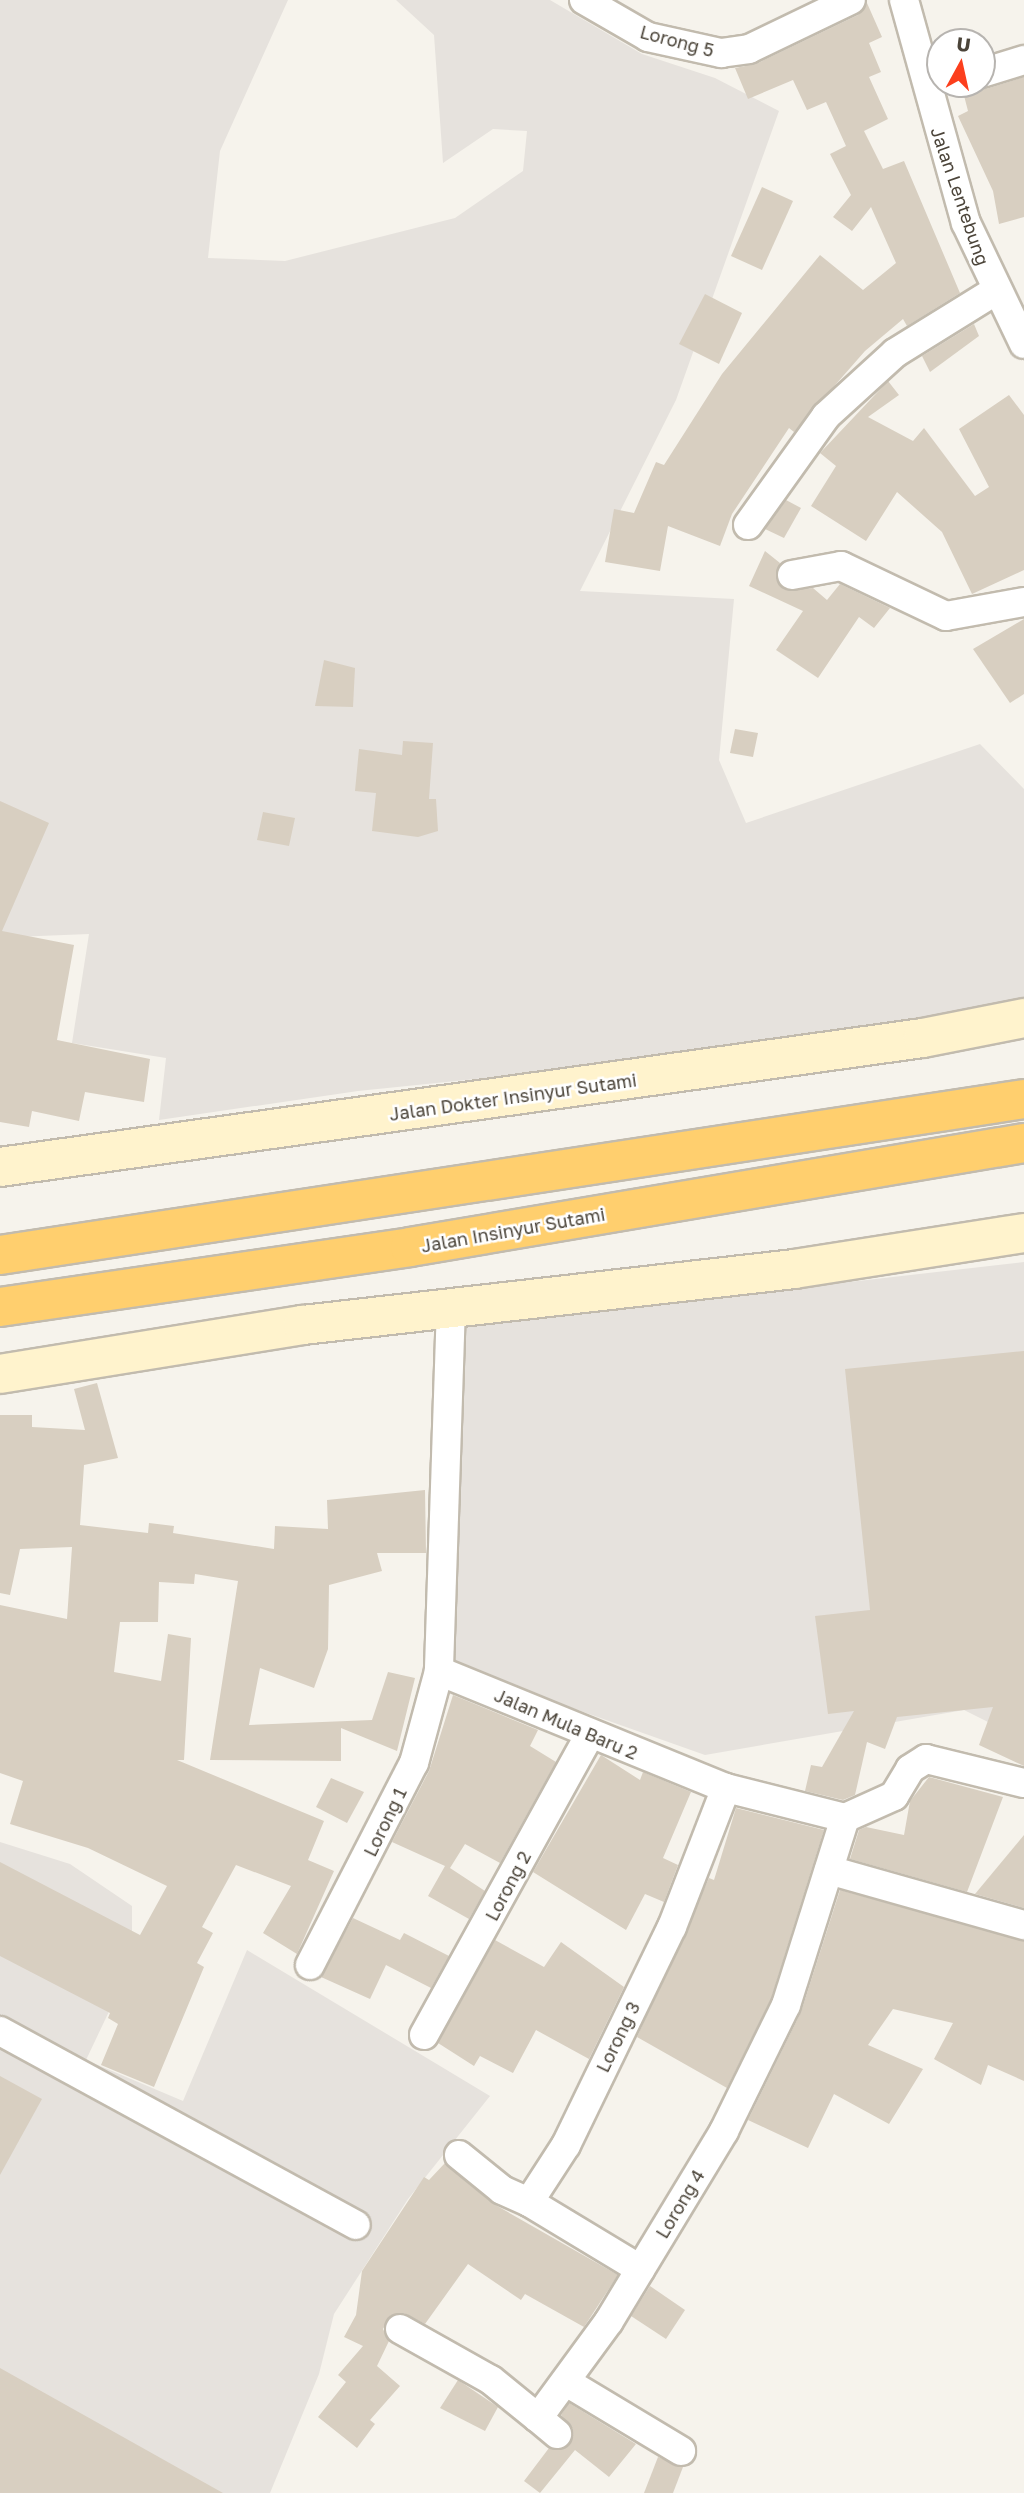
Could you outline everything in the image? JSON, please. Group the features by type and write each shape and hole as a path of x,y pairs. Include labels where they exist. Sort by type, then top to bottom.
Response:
{"highway":[{"path":"919,1116 1024,1089"},
{"path":"0,1255 1024,1099"},
{"name":"Jalan Insinyur Sutami","path":"0,1307 410,1247 1024,1143"}],"street":[{"name":"Lorong 5","path":"584,0 649,37 721,53 749,49 851,0"},
{"name":"Jalan Lentebung","path":"904,0 926,62"},
{"path":"996,69 1024,61"},
{"name":"Jalan Lentebung","path":"938,98 995,291 1024,344"},
{"path":"748,525 826,416 895,353 995,291"},
{"path":"792,575 841,566 946,616 1024,602"},
{"name":"Jalan Dokter Insinyur Sutami","path":"0,1167 923,1038 1024,1018"},
{"path":"0,1374 451,1306 794,1269 1024,1233"},
{"path":"439,1671 451,1306"},
{"name":"Jalan Mula Baru 2","path":"439,1671 589,1736 726,1788 845,1818"},
{"name":"Lorong 1","path":"310,1965 414,1763 439,1671"},
{"name":"Lorong 2","path":"424,2035 589,1736"},
{"path":"845,1818 894,1797 909,1769 926,1759 1024,1783"},
{"name":"Lorong 3","path":"529,2202 566,2146 672,1927 726,1788"},
{"name":"Lorong 4","path":"400,2329 491,2380 547,2426 568,2382 724,2131 786,2005 845,1818"},
{"path":"829,1870 1024,1925"},
{"path":"0,2031 356,2225"},
{"path":"459,2155 502,2190 529,2202 640,2269"},
{"path":"568,2382 681,2451"}],"shaded area":[{"path":"0,0 288,0 220,151 208,258 285,261 455,218 523,171 527,131 493,129 443,163 434,35 396,0 550,0 642,54 715,78 779,111 676,400 580,591 734,599 719,760 746,823 980,744 1024,789 1024,998 988,1012 750,1051 358,1091 159,1120 166,1058 72,1043 89,934 14,937 0,969"},
{"path":"1024,1262 1024,1740 964,1710 705,1755 451,1665 465,1326"},
{"path":"0,1842 70,1864 132,1906 132,1963 86,2060 183,2101 247,1950 490,2096 408,2199 334,2314 319,2374 270,2493 0,2493"}],"building":[{"path":"867,3 882,37 869,43 881,72 869,77 888,119 864,131 883,169 904,161 960,293 907,326 903,319 865,351 794,432 789,428 732,514 720,546 668,526 660,571 605,562 614,509 634,513 656,462 664,465 722,374 820,255 863,290 896,263 871,207 852,231 833,217 851,195 830,154 846,146 826,102 807,110 793,80 748,99 735,68 756,64 858,15"},
{"path":"1024,77 1024,217 999,224 993,191 958,116 968,111 965,98 996,98 996,86"},
{"path":"762,187 793,201 762,270 731,256"},
{"path":"705,294 742,313 719,364 679,344"},
{"path":"974,324 979,336 930,372 922,356"},
{"path":"888,381 899,395 868,417 913,441 924,428 975,496 989,487 959,429 1009,395 1024,415 1024,570 972,594 942,532 897,492 866,541 811,506 836,466 820,453"},
{"path":"786,500 801,508 784,538 765,529"},
{"path":"765,551 780,563 776,579 786,590 813,588 827,600 840,584 890,608 874,628 859,617 818,678 776,650 803,611 749,586"},
{"path":"1024,619 1024,694 1010,703 973,649"},
{"path":"324,660 355,668 353,707 315,706"},
{"path":"735,729 758,733 753,757 730,753"},
{"path":"403,741 433,743 429,799 436,799 438,831 418,837 372,831 376,793 355,791 359,749 402,755"},
{"path":"0,801 49,823 2,931 74,945 57,1040 150,1059 144,1102 85,1092 79,1121 32,1111 29,1127 0,1122"},
{"path":"263,812 295,818 289,846 257,840"},
{"path":"1024,1351 1024,1766 979,1745 993,1707 897,1717 885,1749 867,1742 855,1795 843,1800 805,1791 811,1765 822,1767 854,1711 828,1714 815,1616 870,1610 845,1369"},
{"path":"97,1383 118,1458 84,1465 80,1525 148,1533 149,1523 174,1526 173,1533 274,1549 275,1526 328,1529 327,1500 425,1490 426,1553 377,1553 382,1571 329,1585 328,1649 314,1688 260,1668 249,1725 372,1720 388,1672 415,1678 397,1751 341,1728 341,1761 210,1760 238,1581 195,1574 194,1584 159,1582 158,1622 120,1622 114,1672 161,1681 168,1634 191,1638 184,1760 177,1760 324,1821 308,1860 334,1871 297,1954 263,1933 291,1886 236,1865 202,1927 213,1933 197,1963 204,1967 154,2087 101,2065 118,2024 108,2018 110,2013 0,1956 0,1862 140,1935 167,1886 88,1848 10,1824 23,1781 0,1773 0,1605 67,1619 72,1547 20,1549 10,1595 0,1593 0,1415 32,1415 32,1427 85,1430 74,1389"},
{"path":"453,1695 538,1730 530,1746 556,1762 500,1863 465,1844 450,1868 485,1891 469,1919 428,1896 445,1866 392,1842 429,1771"},
{"path":"601,1755 640,1780 643,1772 691,1792 663,1858 678,1865 664,1902 645,1894 626,1930 533,1872"},
{"path":"929,1777 1003,1797 967,1892 850,1859 859,1830 866,1827 904,1835 910,1801"},
{"path":"331,1778 364,1792 347,1823 316,1807"},
{"path":"736,1808 824,1830 771,1999 727,2088 637,2037 709,1878 714,1880"},
{"path":"1024,1835 1024,1908 975,1894"},
{"path":"840,1890 1024,1941 1024,2081 988,2065 981,2085 934,2059 953,2023 893,2009 868,2045 923,2069 889,2124 834,2094 808,2148 748,2120 801,2012"},
{"path":"353,1918 400,1940 404,1933 449,1956 431,1988 386,1965 370,1999 321,1977"},
{"path":"495,1940 544,1967 561,1942 624,1987 589,2059 536,2030 513,2073 480,2056 474,2066 438,2043"},
{"path":"0,2076 42,2099 0,2175"},
{"path":"445,2163 492,2203 618,2275 584,2327 525,2294 521,2300 468,2264 425,2324 404,2313 391,2315 383,2329 389,2341 377,2366 400,2386 370,2420 375,2424 357,2448 318,2417 346,2382 338,2375 363,2346 344,2337 356,2315 362,2271 424,2177 429,2180"},
{"path":"650,2286 685,2310 666,2339 631,2316"},
{"path":"0,2368 223,2493 0,2493"},
{"path":"458,2380 498,2407 485,2431 440,2408"},
{"path":"569,2403 636,2444 609,2477 575,2450 540,2493 524,2481 549,2448 570,2444 573,2429 561,2415"},
{"path":"658,2457 683,2467 673,2493 644,2493"}]}
